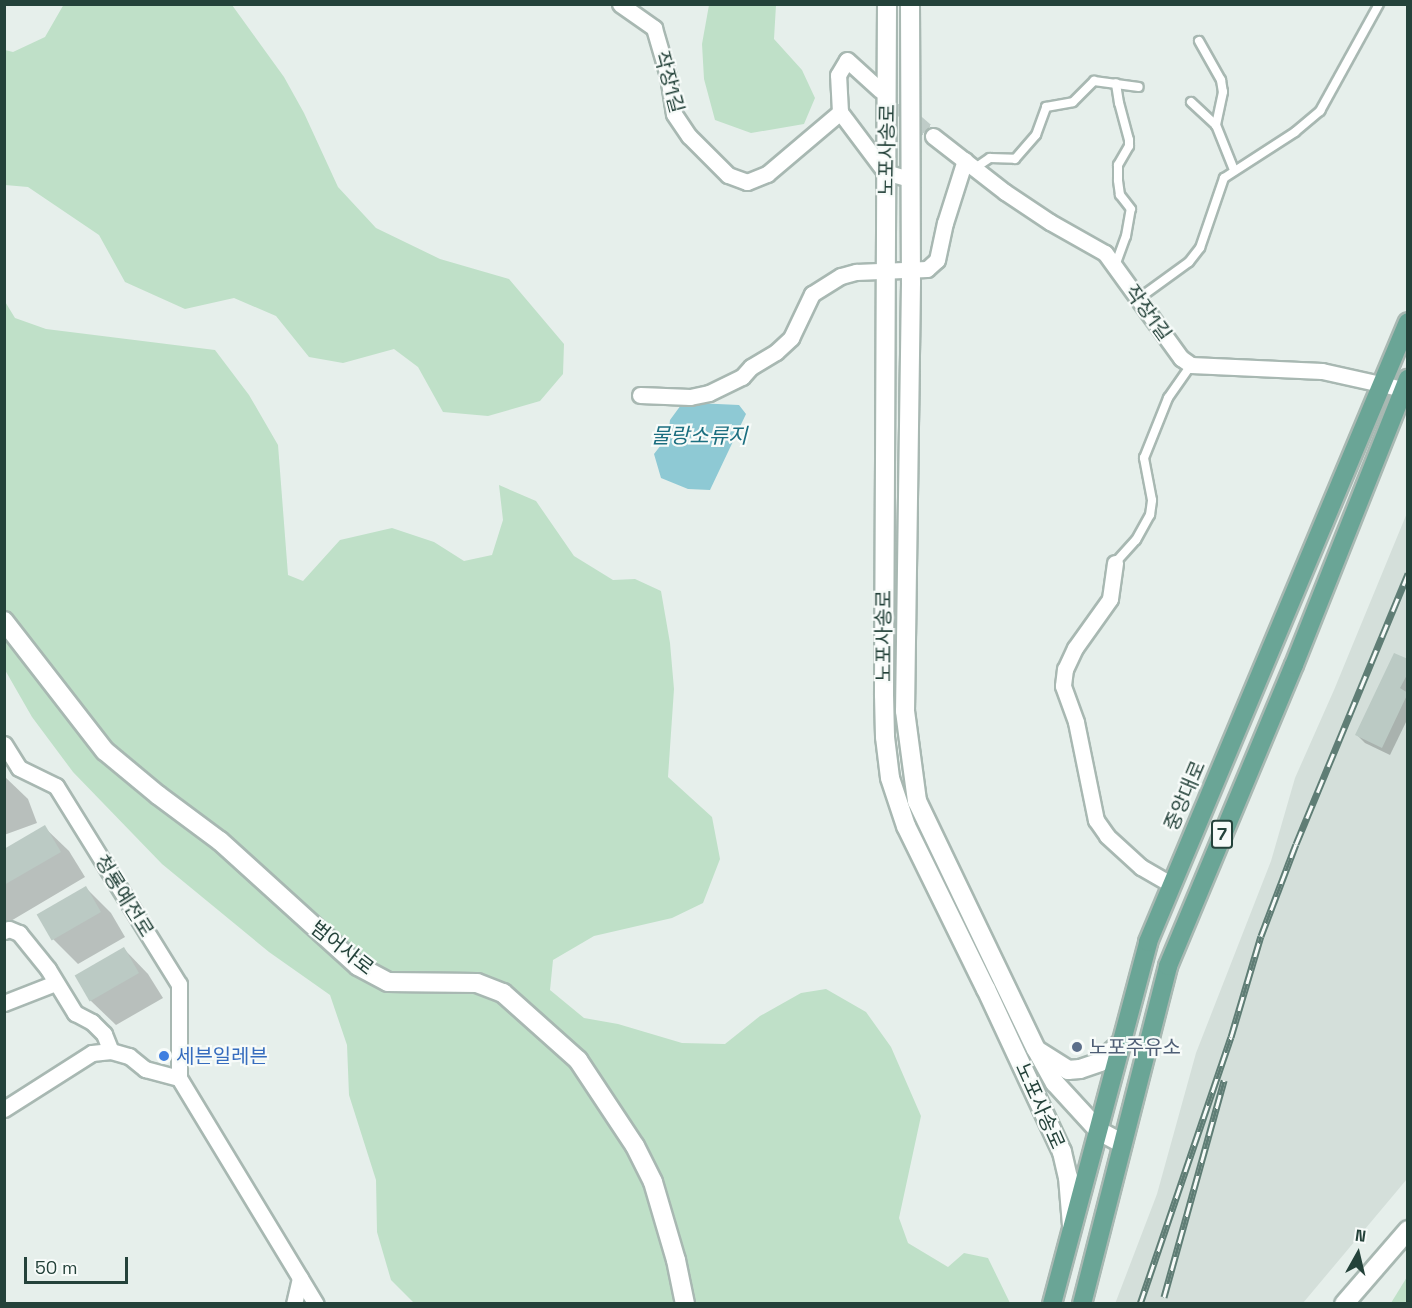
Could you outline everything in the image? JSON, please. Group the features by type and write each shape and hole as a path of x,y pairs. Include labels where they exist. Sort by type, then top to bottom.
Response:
{"main road":[{"name":"노포사송로","path":"887,4 884,695 885,737 890,778 906,826 986,989 1062,1152 1068,1177 1072,1228"},
{"name":"노포사송로","path":"910,4 911,271 905,711 917,801 1035,1049 1055,1083 1099,1131 1122,1143"},
{"name":"중앙대로","path":"1052,1304 1099,1131 1137,977 1171,884 1267,664 1407,322"},
{"name":"7","path":"1082,1304 1168,966 1294,665 1406,387"},
{"name":"범어사로","path":"4,621 105,751 220,842 358,966 388,982 477,983 504,993 578,1060 635,1146 652,1182 676,1260 685,1304"},
{"path":"1035,1049 1068,1070 1080,1069 1100,1062 1121,1043"},
{"path":"1344,1304 1407,1230"}],"street":[{"name":"작장1길","path":"620,4 654,28 668,76 674,114 689,136 729,175 747,182 767,174 840,112"},
{"path":"880,90 847,60 838,75 840,112 885,172 909,178"},
{"name":"작장1길","path":"933,136 1050,222 1105,253 1180,358 1191,365"},
{"path":"640,396 690,397 727,386 791,338 812,294 828,282 856,272 927,269 938,260 945,223 970,164"},
{"path":"1191,365 1322,370 1382,384 1406,387"},
{"path":"1115,563 1110,599 1075,648 1065,669 1063,686 1076,722 1096,820 1107,836 1141,867 1171,884"},
{"name":"청룡예전로","path":"4,744 19,768 56,786 178,984 179,1078"},
{"path":"4,931 9,929 19,933 48,969 75,1013 92,1022 104,1034 111,1051"},
{"path":"4,1003 55,983"},
{"path":"4,1109 92,1053 111,1051 129,1056 145,1069 179,1078 316,1304"},
{"path":"294,1304 300,1278"}],"lane":[{"path":"1138,299 1189,262 1200,248 1224,178 1295,132 1320,111 1379,4"},
{"path":"1199,41 1221,80 1223,92 1216,125"},
{"path":"970,164 990,158 1015,159 1036,135 1046,108 1073,102 1094,81 1139,87"},
{"path":"1114,267 1126,236 1131,209 1120,195 1118,180 1118,165 1129,146 1129,140 1116,83"},
{"path":"1191,102 1216,125 1234,170"},
{"path":"1115,563 1136,540 1150,515 1152,500 1144,458 1168,398 1191,365"}],"shaded area":[{"path":"1407,513 1407,1179 1303,1303 1115,1304 1157,1194 1196,1053 1271,861 1295,778"}],"green space":[{"path":"64,4 232,5 284,77 304,113 338,187 376,228 440,259 509,279 564,344 563,374 540,401 488,416 443,412 418,367 394,349 343,363 309,357 276,316 234,298 185,309 125,282 99,235 28,187 5,185 5,50 13,52 45,37"},
{"path":"709,5 776,5 774,39 802,70 815,98 804,124 751,133 715,120 704,79 702,44"},
{"path":"4,300 15,318 46,329 215,350 249,395 278,445 288,575 303,581 340,540 392,528 434,542 464,561 492,555 503,520 499,485 536,501 574,556 613,580 635,579 661,591 670,643 674,689 668,777 712,817 720,859 703,903 672,918 594,936 553,960 550,990 584,1018 618,1024 682,1043 725,1044 760,1016 801,993 826,989 866,1012 891,1047 921,1116 899,1218 908,1243 948,1267 964,1253 988,1258 1010,1303 415,1304 391,1280 377,1232 376,1180 349,1095 347,1045 330,995 269,952 162,864 73,772 32,717 5,670"},
{"path":"1407,1277 1407,1303 1391,1303"}],"water":[{"name":"물랑소류지","path":"696,403 739,405 746,414 710,490 688,489 661,478 654,454 668,436 670,420 681,405"}],"building":[{"path":"1394,653 1408,659 1408,673 1400,688 1408,693 1382,748 1355,735"},
{"path":"45,825 61,852 4,885 4,849"},
{"path":"86,886 101,912 52,940 37,914"},
{"path":"124,947 139,973 90,1001 75,976"}],"tunnel":[{"path":"880,90 933,136"}],"railway":[{"path":"1140,1304 1231,1037 1261,936 1296,844 1408,573"},
{"path":"1164,1297 1224,1080"}],"place":[{"name":"노포주유소","path":"1077,1047"},
{"name":"세븐일레븐","path":"164,1056"}]}
